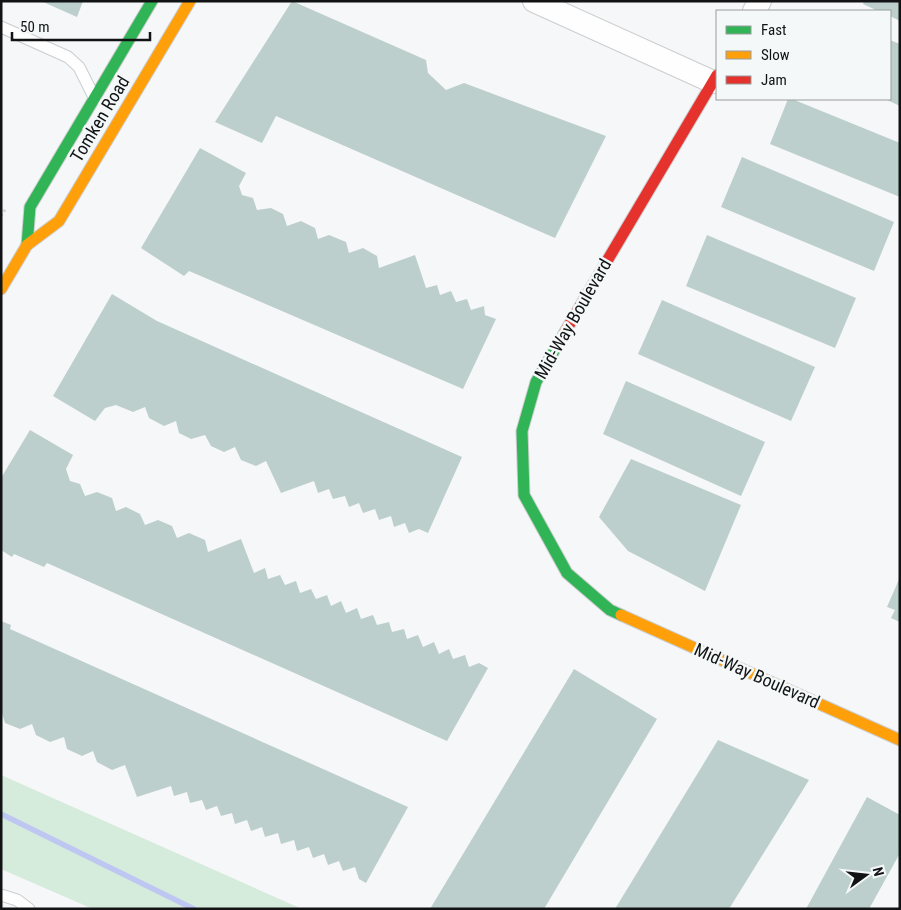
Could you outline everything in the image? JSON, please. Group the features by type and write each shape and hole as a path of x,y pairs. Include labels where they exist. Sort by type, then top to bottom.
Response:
{"street":[{"name":"Tomken Road","path":"28,245 30,207 152,1"},
{"name":"Tomken Road","path":"1,288 28,245 59,221 190,1"},
{"name":"Mid-Way Boulevard","path":"534,1 715,78 536,382 522,431 524,495 566,573 610,610 900,740"}],"lane":[{"path":"1,27 68,57 79,67 94,99"},
{"path":"1,895 17,900 29,909"}],"green space":[{"path":"1,775 302,909 93,909 1,869"}],"building":[{"path":"41,1 83,1 77,17"},
{"path":"292,1 426,60 428,73 446,90 464,83 606,136 555,238 276,116 262,143 215,122"},
{"path":"864,1 900,1 900,21 891,16 891,10 876,10 863,4"},
{"path":"891,40 900,44 900,106 887,100 891,100"},
{"path":"788,100 794,100 900,143 900,197 770,144"},
{"path":"200,148 246,173 239,186 242,195 253,198 257,210 271,208 283,214 287,226 301,221 315,228 318,239 329,235 346,242 349,253 363,248 377,256 379,268 415,255 426,288 437,285 440,295 451,291 456,302 467,299 471,310 484,306 485,315 496,319 463,389 189,271 184,276 141,248"},
{"path":"742,157 894,222 874,271 721,207"},
{"path":"707,235 856,298 835,348 686,286"},
{"path":"112,294 157,321 462,457 428,533 419,529 409,533 405,523 394,527 391,516 379,520 375,509 363,513 359,503 349,507 345,496 333,499 329,489 318,493 314,481 281,493 266,461 256,466 241,460 235,447 224,452 211,446 205,435 191,439 179,433 176,421 164,426 149,418 145,407 133,412 116,405 105,408 95,421 53,396"},
{"path":"662,300 815,367 791,421 638,354"},
{"path":"626,381 765,442 741,496 603,434"},
{"path":"30,430 73,455 66,469 70,481 80,484 85,496 97,492 112,498 116,511 126,507 140,514 145,525 158,520 172,526 177,538 189,533 205,540 208,552 241,539 254,573 265,568 268,579 280,575 285,585 296,581 300,593 311,589 316,599 327,595 331,606 341,601 346,613 357,608 361,619 373,615 377,625 389,622 392,632 404,629 407,639 418,635 423,647 434,642 439,654 449,649 453,659 465,655 469,667 479,663 488,668 447,741 47,563 44,567 14,554 12,557 1,550 1,478"},
{"path":"631,459 741,505 705,591 628,551 599,517"},
{"path":"900,577 900,622 891,618 895,610 887,607"},
{"path":"1,621 11,625 10,629 408,807 366,883 359,879 355,867 343,871 339,861 328,865 324,854 313,858 309,847 297,851 294,840 281,844 278,833 265,837 262,827 251,831 247,820 235,824 232,813 221,816 217,806 206,810 202,800 190,803 187,792 174,796 171,786 137,797 125,765 112,770 97,762 93,751 82,756 67,749 64,737 50,742 36,735 32,724 20,729 5,723 1,710"},
{"path":"574,669 657,719 544,909 430,909"},
{"path":"718,740 809,780 729,909 615,909"},
{"path":"867,797 900,815 900,853 869,909 806,909"}],"waterway":[{"path":"1,814 194,909"}],"traffic: fast":[{"path":"27,245 30,207 152,1"},
{"path":"565,332 536,382 522,431 524,495 567,573 610,610 621,615"}],"traffic: slow":[{"path":"1,289 27,245 59,221 190,1"},
{"path":"621,615 900,740"}],"traffic: jam":[{"path":"565,332 716,77"}]}
